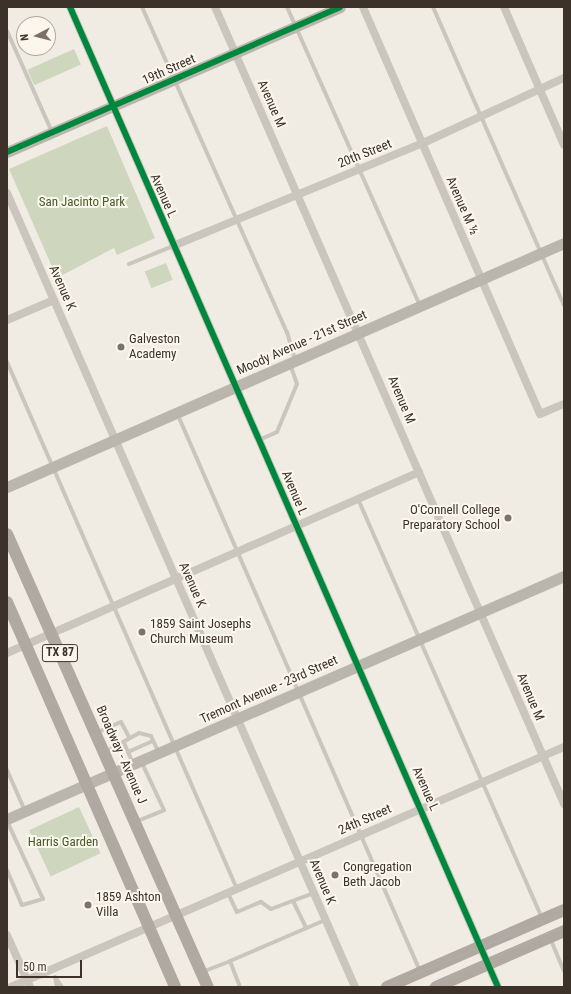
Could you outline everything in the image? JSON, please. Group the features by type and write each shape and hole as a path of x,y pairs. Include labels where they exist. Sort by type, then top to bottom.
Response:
{"main road":[{"name":"Broadway - Avenue J","path":"7,534 208,987"},
{"name":"TX 87","path":"7,602 175,987"},
{"path":"387,987 564,910"},
{"path":"436,987 564,931"}],"street":[{"name":"Avenue L","path":"70,7 112,108 498,987"},
{"name":"Avenue M","path":"215,7 564,804"},
{"name":"19th Street","path":"7,152 53,134 340,7"},
{"name":"Avenue M ½","path":"363,7 421,144 540,414 564,404"},
{"path":"504,7 564,145"},
{"name":"20th Street","path":"173,246 421,144 540,91 564,78"},
{"name":"Avenue K","path":"7,193 355,987"},
{"name":"Moody Avenue - 21st Street","path":"7,487 116,441 177,412 564,243"},
{"path":"7,320 54,300"},
{"path":"7,653 297,527 419,472"},
{"name":"Tremont Avenue - 23rd Street","path":"7,820 87,783 175,747 564,576"},
{"name":"24th Street","path":"11,987 28,984 54,973 176,915 564,747"},
{"path":"7,935 28,984"}],"lane":[{"path":"142,7 287,332 297,384 276,432 259,440"},
{"path":"287,7 358,170 420,306"},
{"path":"433,7 564,305"},
{"path":"7,32 53,134"},
{"path":"130,264 173,246"},
{"path":"7,362 237,889"},
{"path":"177,412 296,693 421,972"},
{"path":"358,499 418,640 542,919"},
{"path":"96,733 121,722 129,737"},
{"path":"108,727 117,747"},
{"path":"104,752 124,743 129,737 142,733 151,736 159,753"},
{"path":"128,752 153,741"},
{"path":"124,743 128,752 137,762 164,810 135,822"},
{"path":"7,770 25,812"},
{"path":"7,820 43,899 22,905 7,870"},
{"path":"228,893 237,912 261,902 271,909 294,903 314,893"},
{"path":"294,903 306,928"},
{"path":"201,972 325,920"},
{"path":"549,937 564,971"},
{"path":"230,961 240,987"},
{"path":"54,973 57,987"},
{"path":"54,973 62,987"}],"green space":[{"path":"74,49 81,65 34,85 27,70"},
{"name":"San Jacinto Park","path":"107,126 155,238 117,255 114,248 57,278 9,169"},
{"path":"166,263 173,280 151,288 145,272"},
{"name":"Harris Garden","path":"79,807 101,853 51,876 29,830"}],"tram line":[{"path":"383,987 564,912"},
{"path":"426,987 564,926"}],"cycle path":[{"path":"70,7 498,987"},
{"path":"7,152 340,7"}],"place":[{"name":"Galveston Academy","path":"121,347"},
{"name":"O'Connell College Preparatory School","path":"508,518"},
{"name":"1859 Saint Josephs Church Museum","path":"142,632"},
{"name":"Congregation Beth Jacob","path":"335,875"},
{"name":"1859 Ashton Villa","path":"88,905"}]}
